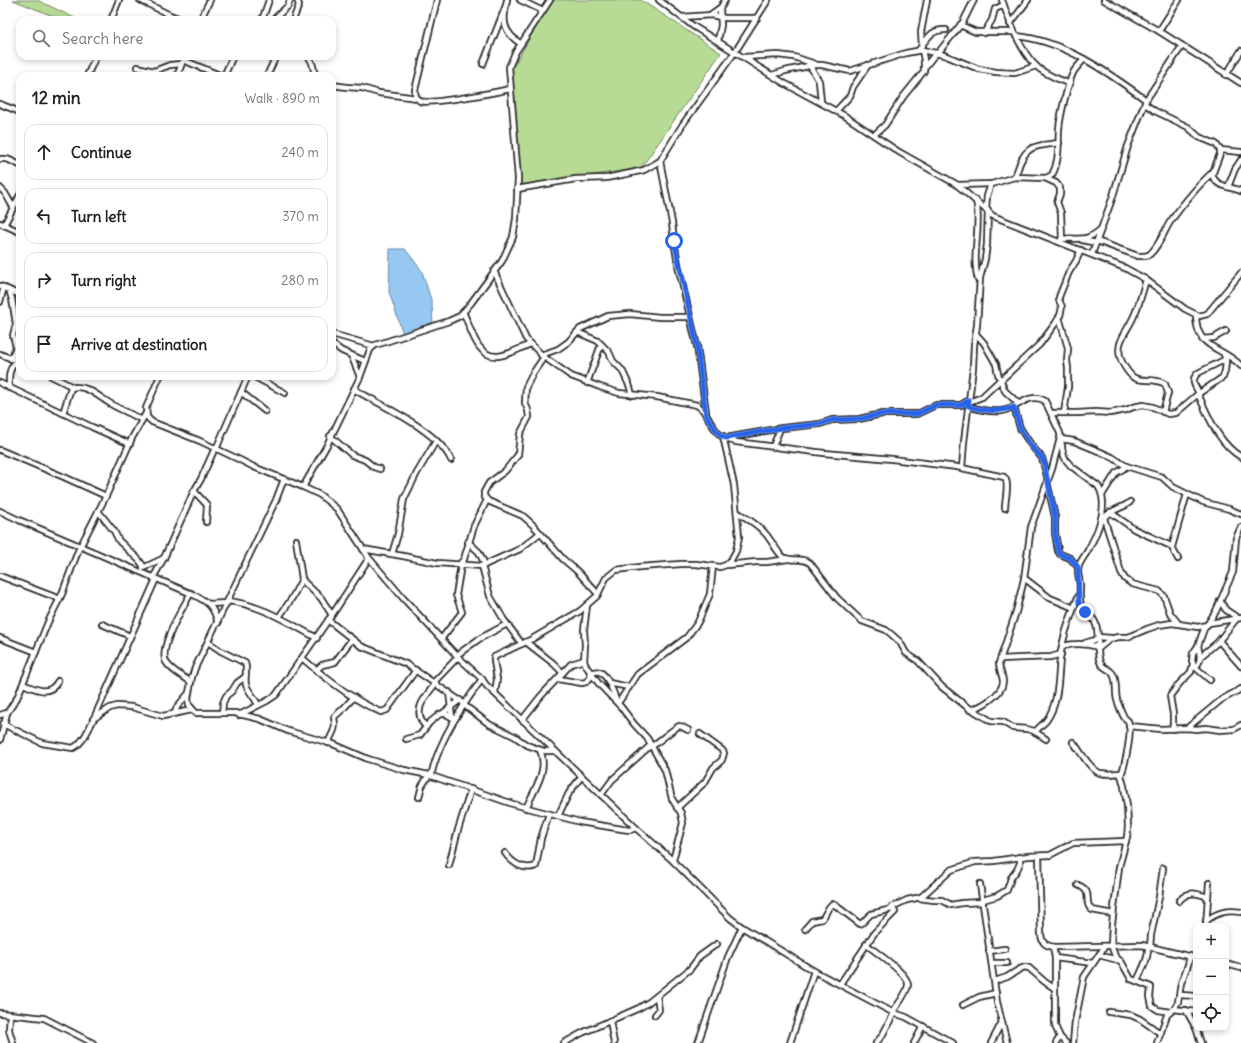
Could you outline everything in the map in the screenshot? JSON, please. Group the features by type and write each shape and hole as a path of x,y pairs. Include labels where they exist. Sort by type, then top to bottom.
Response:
{"street":[{"path":"113,16 119,0"},
{"path":"140,0 174,16"},
{"path":"149,5 153,0"},
{"path":"202,16 210,0"},
{"path":"263,16 269,0"},
{"path":"277,16 288,6 290,0"},
{"path":"295,16 299,5 297,0"},
{"path":"417,98 415,90 437,0"},
{"path":"483,64 507,0"},
{"path":"520,0 543,11"},
{"path":"303,487 360,377 370,350 374,346 460,316 502,260 514,237 516,218 517,158 509,67 514,53 550,0"},
{"path":"659,0 718,41 772,75 821,102 899,152 957,185 994,216 1125,268 1146,280 1185,309 1196,315 1199,316 1207,314 1241,274"},
{"path":"710,15 720,8 725,0"},
{"path":"517,188 576,179 606,178 644,170 660,161 683,124 758,18 768,0"},
{"path":"924,68 921,50 927,0"},
{"path":"874,135 885,125 903,97 920,77 924,68 960,25 974,0"},
{"path":"1010,24 1028,0"},
{"path":"1104,0 1159,31 1226,75 1241,83"},
{"path":"1159,31 1179,0"},
{"path":"984,33 992,20 996,7 1003,2 1015,34 1036,66 1043,72 1070,84"},
{"path":"505,8 505,24 507,31 509,35 521,44"},
{"path":"718,41 721,18 720,8"},
{"path":"682,17 710,15 721,18 758,18"},
{"path":"960,25 976,32 1015,34 1040,40 1084,59 1112,74 1155,111 1188,127 1200,137 1216,144 1220,150 1219,160 1213,172 1202,181 1179,210 1148,255 1144,257 1138,256 1097,242 1089,243 1081,239"},
{"path":"922,45 936,30 946,30"},
{"path":"1092,254 1121,173 1128,146 1146,102 1182,46"},
{"path":"744,57 778,55 794,57 819,65 850,71 906,53 921,50 937,53 979,69 1000,72 1015,73 1036,66"},
{"path":"1226,75 1241,51"},
{"path":"957,185 991,184 1014,177 1050,177 1054,171 1059,153 1061,117 1070,84 1074,71 1084,59"},
{"path":"89,72 94,60"},
{"path":"137,67 154,71 183,60 213,72"},
{"path":"178,72 183,60"},
{"path":"225,72 231,60"},
{"path":"269,72 274,60"},
{"path":"312,60 315,72"},
{"path":"772,75 785,71 819,65"},
{"path":"836,111 850,96 853,87 868,65"},
{"path":"810,66 819,81 821,102"},
{"path":"336,86 347,88 362,88 379,93 417,98 422,102 438,101 510,89"},
{"path":"0,104 16,110"},
{"path":"1014,177 1020,161 1030,148 1059,143"},
{"path":"1220,150 1241,152"},
{"path":"0,158 16,163"},
{"path":"1228,188 1235,169 1241,160"},
{"path":"660,161 679,270 697,346 706,415"},
{"path":"1213,172 1212,175 1216,182 1228,188 1241,191"},
{"path":"1045,178 1056,183 1060,188 1060,194 1057,202 1061,213 1062,239"},
{"path":"962,468 973,368 980,283 987,244 987,196 991,184"},
{"path":"0,188 5,193 13,207"},
{"path":"976,200 978,216 976,270 980,283"},
{"path":"16,202 2,224 16,230"},
{"path":"1054,240 1092,237 1102,228"},
{"path":"725,437 820,424 832,420 859,419 882,414 917,414 936,405 961,405 982,397 1040,344 1055,324 1059,317 1062,305 1059,297 1069,272 1081,250"},
{"path":"494,271 526,339 542,356 571,376 587,383 613,391 632,395 657,397 697,405 704,410 715,429 725,437 736,442 962,468 1006,478 1008,484 1005,496 1005,508"},
{"path":"1146,280 1133,318 1120,342 1119,353 1128,372 1134,378 1139,380 1156,380 1165,384 1168,394 1163,412"},
{"path":"0,302 2,287 16,293"},
{"path":"9,290 16,308"},
{"path":"463,312 477,345 486,353 497,356 531,344"},
{"path":"442,638 462,612 456,595 460,565 464,559 474,526 486,500 484,492 489,483 505,471 518,455 520,434 529,417 526,403 526,387 542,356 568,342 584,326 608,316 630,314 660,318 690,317"},
{"path":"1196,315 1197,328 1204,342 1241,366"},
{"path":"1059,317 1068,348 1068,387 1064,413"},
{"path":"12,359 16,346 13,335 16,324"},
{"path":"1202,339 1214,338 1226,331"},
{"path":"577,332 598,341 609,352 613,361 622,370 632,395"},
{"path":"976,334 984,343 996,364 1000,380 1005,391 1019,404"},
{"path":"336,335 374,346"},
{"path":"587,383 601,345"},
{"path":"336,346 365,362"},
{"path":"0,354 16,361"},
{"path":"1051,413 1110,413 1143,405 1153,407 1168,414 1176,413 1199,394 1223,378 1226,359 1224,354"},
{"path":"351,355 355,368 360,377"},
{"path":"1226,359 1198,373 1194,376 1193,382 1214,428 1227,446 1241,457"},
{"path":"9,388 9,370 12,365 16,363"},
{"path":"59,380 73,387 81,387 91,391 112,405 142,420"},
{"path":"0,740 7,713 17,698 60,599 80,546 146,413 146,408 158,380"},
{"path":"3,724 42,743 73,748 76,747 81,741 93,719 130,636 153,578 164,558 246,380"},
{"path":"261,380 286,393"},
{"path":"0,383 130,444"},
{"path":"63,413 68,395 73,387"},
{"path":"354,389 420,427 446,451 451,460"},
{"path":"241,392 265,411"},
{"path":"969,403 981,410 993,411 1014,407 1030,398 1040,398 1045,402 1051,413 1061,438 1063,454 1066,460 1071,466 1098,486 1102,495 1103,500 1101,519 1088,550 1080,561 1078,567 1079,603 1082,609 1095,622 1100,662 1104,668 1111,670 1114,675 1118,701 1124,718 1127,720 1129,726 1125,764 1121,775 1127,806 1128,827 1119,867 1113,914 1111,946 1115,956 1124,965 1129,977 1151,987 1150,997 1152,1006 1158,1010 1193,1011"},
{"path":"1014,407 1020,428 1031,446 1042,458 1055,517 1055,533 1058,551 1060,554 1070,558 1078,567"},
{"path":"146,413 152,422 158,425 215,448 254,468 320,495 337,509 369,558 418,615 442,638 457,656 601,795 673,860 730,918 742,927 814,970 893,1013 906,1017 953,1043"},
{"path":"773,446 780,429"},
{"path":"330,436 352,455 365,460 374,467 380,469"},
{"path":"725,437 734,485 739,536 736,551 727,564"},
{"path":"970,710 987,703 1002,684 1003,679 999,669 1001,658 1016,612 1024,578 1031,527 1061,438"},
{"path":"1061,438 1096,450 1112,457 1126,466 1162,477 1173,487 1210,504 1241,514"},
{"path":"392,554 398,534 404,499 411,483 436,441"},
{"path":"0,450 106,496"},
{"path":"1102,495 1116,473 1126,466"},
{"path":"192,710 189,705 188,694 198,662 218,623 284,480"},
{"path":"194,491 207,506 206,522"},
{"path":"1172,547 1188,494"},
{"path":"486,500 523,516 598,594"},
{"path":"1104,517 1110,512 1130,502"},
{"path":"0,511 207,601 216,614 218,623"},
{"path":"98,511 114,531 119,541 139,560 153,578"},
{"path":"1102,511 1120,572 1125,579 1132,584 1159,591 1164,596 1170,613 1178,623"},
{"path":"737,512 758,526 781,555 788,559"},
{"path":"1110,512 1134,529 1172,547 1178,560"},
{"path":"1173,728 1173,714 1170,696 1191,672 1194,666 1193,653 1216,611 1233,572 1235,566 1234,548 1236,538 1241,527"},
{"path":"363,550 437,563 484,565 520,549 540,533"},
{"path":"296,540 302,579 321,598 332,615"},
{"path":"468,542 479,552 484,565 490,596 508,624 524,643 553,663 563,673"},
{"path":"135,570 164,558"},
{"path":"239,714 267,702 276,695 317,638 369,558"},
{"path":"495,693 497,679 494,657 524,643 573,615 587,605 598,594 609,575 616,570 681,564 720,567 727,564 767,562 788,559 808,561 837,598 854,615 862,621 886,630 891,634 900,642 906,653 918,661 942,687 970,710 991,721 1001,722 1014,728 1026,729 1035,732 1046,739"},
{"path":"617,702 642,671 687,637 698,622 710,594 713,566"},
{"path":"0,576 60,599"},
{"path":"1024,578 1050,598 1074,608"},
{"path":"279,617 292,598 302,579"},
{"path":"191,593 174,626 164,654 170,667 191,682"},
{"path":"1035,732 1046,721 1056,699 1061,654 1079,593"},
{"path":"1220,601 1226,610 1239,618"},
{"path":"210,604 227,602 249,604 279,617 317,638"},
{"path":"587,605 584,630 584,660 591,675 617,702 647,738 665,770 672,799 683,818 673,860"},
{"path":"1084,644 1098,638 1128,637 1159,625 1178,623 1198,627 1239,618"},
{"path":"1200,657 1219,641 1239,618"},
{"path":"328,620 361,646 406,664 416,670 460,700 489,724 514,736 527,745 540,750 555,751"},
{"path":"102,624 130,636"},
{"path":"426,727 419,718 419,711 435,683 457,656 479,639 508,624"},
{"path":"0,638 36,652"},
{"path":"1098,648 1111,638"},
{"path":"316,670 322,665 335,662 352,639"},
{"path":"1219,641 1241,666"},
{"path":"208,642 221,651 245,663 247,668 245,677 246,686 258,705"},
{"path":"1063,646 1075,643 1098,648"},
{"path":"1194,666 1199,664 1200,657 1198,646"},
{"path":"1001,658 1051,657 1061,654"},
{"path":"302,658 316,670 354,697 381,712 384,711 416,670"},
{"path":"522,720 541,696 572,664 584,660"},
{"path":"1194,666 1210,680"},
{"path":"558,679 582,684 586,682 591,675 600,672 609,684 617,702"},
{"path":"222,713 223,703 226,696 232,691 237,683 245,677"},
{"path":"419,797 422,786 430,776 439,748 454,718 482,679"},
{"path":"23,684 41,690 48,690 54,688 58,681"},
{"path":"609,684 629,687"},
{"path":"1187,728 1221,700 1241,689"},
{"path":"449,692 454,718"},
{"path":"175,713 177,707 188,694"},
{"path":"328,743 334,730 334,717 344,709 354,697"},
{"path":"406,740 420,735 426,727 442,713 460,700"},
{"path":"93,719 110,708 117,706 132,707 163,716 192,710 202,714 239,714 260,719 288,731 328,743 368,759 472,789 499,800 526,808 622,830 636,828"},
{"path":"0,715 7,713"},
{"path":"442,713 454,718"},
{"path":"1129,726 1144,728 1206,728 1220,730 1234,729 1241,725"},
{"path":"601,795 612,780 651,745 666,736 676,727 682,726 688,730"},
{"path":"677,808 705,782 724,753 721,748 700,734"},
{"path":"1073,742 1095,770 1100,773 1119,773 1121,775"},
{"path":"526,808 542,777 544,757 540,750"},
{"path":"558,816 569,793 581,776"},
{"path":"449,866 458,830 472,789"},
{"path":"505,853 514,863 524,867 536,866 541,838 549,814"},
{"path":"919,898 951,870 975,862 1050,855 1073,843 1126,841"},
{"path":"1039,856 1042,940 1047,945 1053,947 1142,945 1193,956"},
{"path":"805,929 812,921 822,919 827,913 829,906 832,904 860,924 871,914 892,909 900,903 919,898 942,900 951,905 983,901 997,896 1006,890 1020,863 1020,857"},
{"path":"1137,981 1147,960 1163,868"},
{"path":"1206,923 1209,883"},
{"path":"980,884 989,951 1006,1043"},
{"path":"1078,885 1086,889 1088,893 1088,906 1092,910 1113,914"},
{"path":"1179,901 1188,893 1192,892 1208,898"},
{"path":"840,984 875,932 895,912 892,909"},
{"path":"1207,923 1212,916 1224,911 1241,912"},
{"path":"698,1043 728,957 742,927"},
{"path":"564,1043 582,1033 639,1008 657,996 690,969 700,956 717,944"},
{"path":"866,944 898,970 908,982 908,986 882,1036 876,1043"},
{"path":"1073,1043 1075,1022 1084,977 1105,946"},
{"path":"1053,947 1055,958 1055,1026 1060,1037 1066,1043"},
{"path":"989,951 1005,949"},
{"path":"1099,955 1119,960"},
{"path":"1055,958 1094,963"},
{"path":"1158,1038 1167,1015 1178,1002 1181,983 1188,965 1193,958"},
{"path":"992,963 1007,963"},
{"path":"1229,965 1241,968"},
{"path":"995,981 1007,977 1020,968 1025,967 1029,968 1039,978 1054,988"},
{"path":"790,1043 814,970"},
{"path":"963,1005 983,995 996,993"},
{"path":"1180,995 1193,996"},
{"path":"655,1016 659,1010 657,996"},
{"path":"1186,1010 1196,1028 1201,1043"},
{"path":"1109,1012 1130,1015 1140,1019 1161,1043"},
{"path":"0,1013 44,1018 93,1043"},
{"path":"10,1014 10,1030 13,1043"},
{"path":"610,1021 614,1043"},
{"path":"991,1043 1002,1022"},
{"path":"914,1043 923,1026"},
{"path":"1056,1043 1060,1037"}],"green space":[{"path":"13,0 37,0 71,16 53,16"},
{"path":"554,0 641,0 721,53 641,168 517,186 508,76 532,34"}],"water":[{"path":"390,249 405,249 422,271 432,303 433,326 423,331 403,334 389,292"}],"route":[{"path":"674,241 679,270 697,346 706,415 720,435 726,438 782,428 820,424 832,420 859,419 882,414 917,414 936,405 961,405 969,400 968,406 981,410 993,411 1014,407 1020,428 1034,450 1040,454 1044,463 1055,517 1055,533 1058,551 1060,554 1070,558 1078,567 1080,585 1079,603 1085,612"}]}
